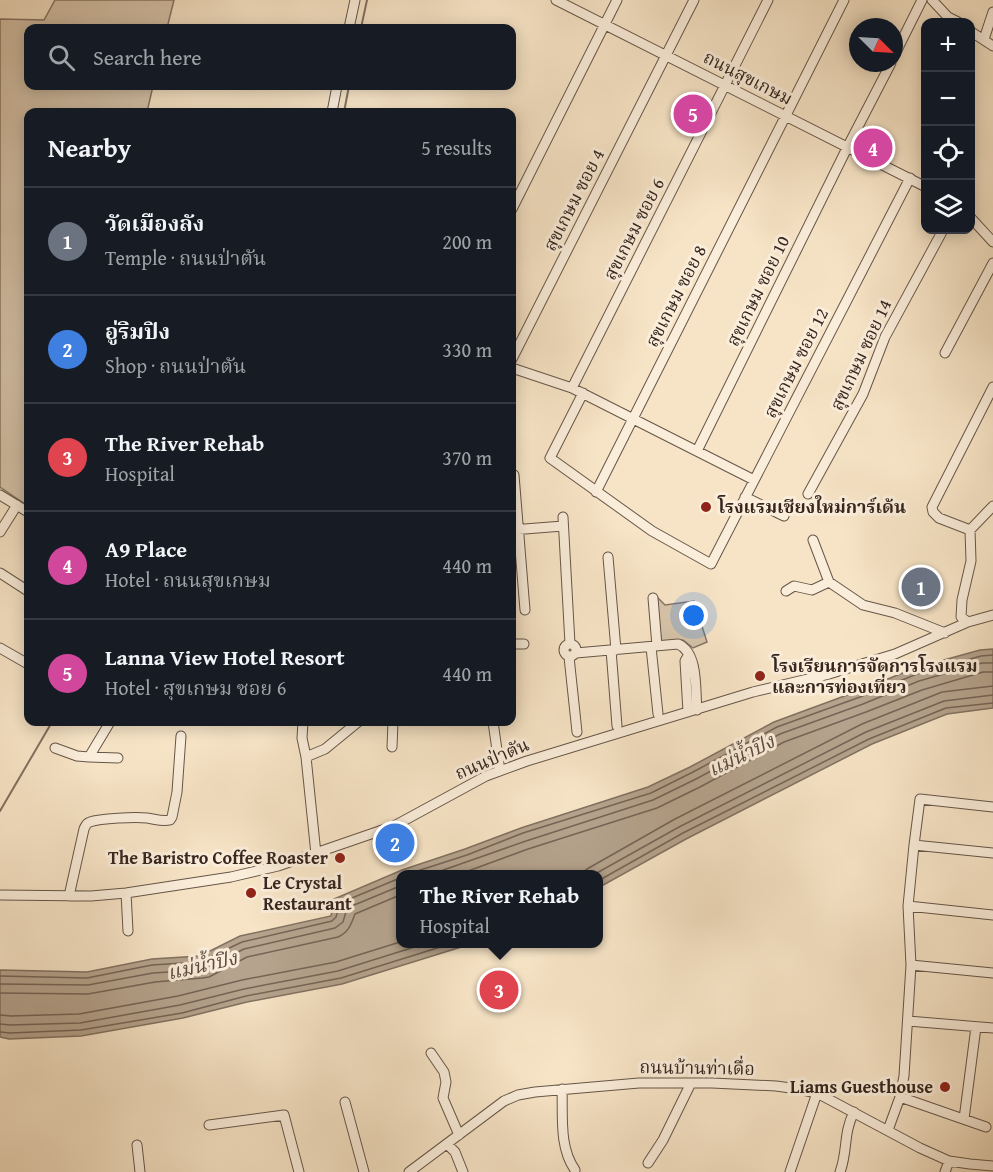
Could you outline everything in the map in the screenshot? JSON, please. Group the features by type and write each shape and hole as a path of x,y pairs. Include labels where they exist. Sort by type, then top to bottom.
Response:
{"street":[{"path":"350,24 355,0"},
{"name":"ถนนสุขเกษม","path":"556,0 921,184"},
{"path":"516,201 617,0"},
{"name":"สุขเกษม ซอย 4","path":"516,351 694,0"},
{"name":"สุขเกษม ซอย 6","path":"572,388 725,85 742,44 768,0"},
{"name":"สุขเกษม ซอย 8","path":"596,492 844,0"},
{"path":"932,0 948,17"},
{"path":"903,38 921,3 948,17"},
{"path":"984,39 993,12"},
{"path":"975,34 993,46"},
{"name":"สุขเกษม ซอย 10","path":"697,451 886,72"},
{"path":"333,108 337,90"},
{"name":"สุขเกษม ซอย 12","path":"596,492 652,531 711,564 910,178"},
{"path":"975,222 993,242"},
{"name":"สุขเกษม ซอย 14","path":"808,494 863,394 885,337 941,234"},
{"path":"945,353 993,263"},
{"path":"516,369 583,393 754,480"},
{"path":"970,530 939,518 933,512 932,507 993,387"},
{"path":"583,393 550,458 596,492"},
{"path":"0,495 24,510"},
{"path":"746,497 784,516"},
{"path":"0,532 16,505"},
{"path":"968,622 961,617 962,600 971,561 970,530 993,506"},
{"path":"516,530 563,521 570,644 565,645 564,654 678,644 684,647 693,659 692,711"},
{"path":"516,538 525,610"},
{"path":"813,540 829,582 862,605 895,613 945,633"},
{"path":"608,557 617,726"},
{"path":"0,573 24,588"},
{"path":"786,591 794,586 812,590 829,582"},
{"path":"653,598 658,714"},
{"name":"ถนนป่าตัน","path":"0,895 91,897 231,877 278,867 394,826 474,782 527,761 753,692 829,674 895,654 968,622 993,615"},
{"path":"516,644 524,644"},
{"path":"0,648 24,662"},
{"path":"572,655 577,732"},
{"path":"89,757 108,726"},
{"path":"303,726 302,738 316,854"},
{"path":"306,757 325,749 353,726"},
{"path":"392,747 393,726"},
{"path":"494,726 500,771"},
{"path":"69,896 86,824 112,819 170,820 177,792 181,736"},
{"path":"55,748 77,756 118,758"},
{"path":"888,1130 900,1097 904,1076 911,965 908,906 920,800 993,807"},
{"path":"914,845 993,853"},
{"path":"126,893 128,931"},
{"path":"908,906 993,915"},
{"path":"911,965 993,973"},
{"path":"908,1021 993,1028"},
{"path":"963,1119 976,1027"},
{"path":"431,1053 444,1072 446,1082 443,1098 459,1135"},
{"name":"ถนนบ้านท่าเดื่อ","path":"409,1172 504,1101 518,1095 639,1083 776,1086 817,1093 920,1148 950,1161 993,1166"},
{"path":"648,1163 663,1140 691,1083"},
{"path":"562,1089 564,1143 569,1161 575,1170"},
{"path":"790,1172 817,1093"},
{"path":"900,1097 986,1127"},
{"path":"345,1102 364,1172"},
{"path":"840,1172 848,1123 854,1112"},
{"path":"209,1125 284,1115 299,1172"},
{"path":"447,1144 455,1152 463,1172"},
{"path":"137,1145 140,1172"},
{"path":"945,1172 950,1161"}],"shaded area":[{"path":"55,0 174,0 168,24 24,24 24,90 152,90 148,108 24,108 24,503 0,487 0,19 44,20"},
{"path":"657,597 665,605 694,601 707,642 693,648 683,640 661,642"}],"water":[{"name":"แม่น้ำปิง","path":"993,649 993,708 947,714 872,744 686,839 603,885 603,870 402,870 648,787 774,722 915,668 980,650"},
{"name":"แม่น้ำปิง","path":"396,873 396,948 458,948 342,984 247,1002 183,1018 81,1036 9,1039 0,1037 0,970 87,972 152,959 200,956 240,936 331,916 334,899"}],"waterway":[{"path":"362,24 367,0"},
{"path":"345,108 348,90"},
{"path":"0,811 50,726"}],"place":[{"name":"Lanna View Hotel Resort","path":"693,114"},
{"name":"A9 Place","path":"873,148"},
{"name":"โรงแรมเชียงใหม่การ์เด้น","path":"706,507"},
{"name":"วัดเมืองลัง","path":"921,587"},
{"name":"โรงเรียนการจัดการโรงแรม และการท่องเที่ยว","path":"760,676"},
{"name":"อู่ริมปิง","path":"395,843"},
{"name":"The Baristro Coffee Roaster","path":"340,858"},
{"name":"Le Crystal Restaurant","path":"251,893"},
{"name":"The River Rehab","path":"499,990"},
{"name":"Liams Guesthouse","path":"945,1087"}]}
